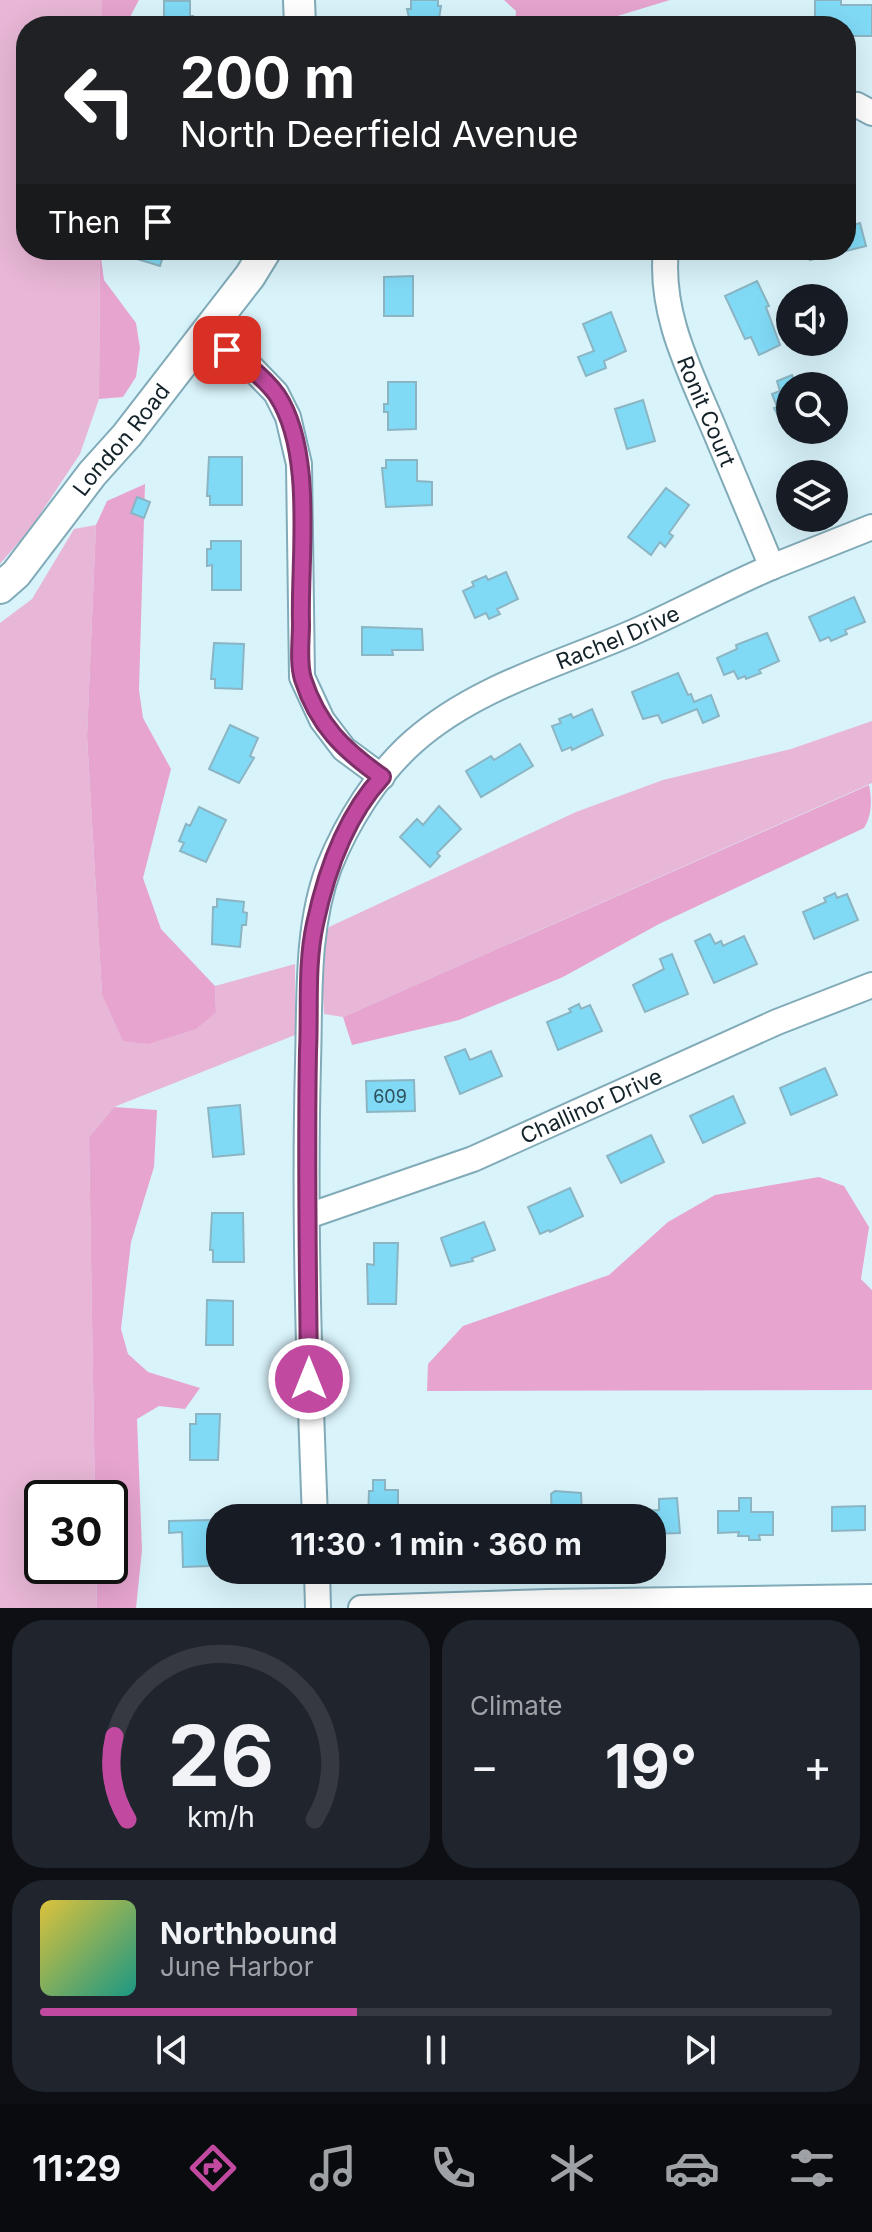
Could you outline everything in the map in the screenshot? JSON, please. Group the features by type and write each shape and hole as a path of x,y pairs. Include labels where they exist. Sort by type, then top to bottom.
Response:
{"street":[{"name":"London Road","path":"0,588 16,574 92,474 127,435 260,260"},
{"name":"Ronit Court","path":"665,260 667,302 682,352 772,567"},
{"path":"205,334 249,365 276,393 288,417 299,464 302,677 322,720 344,749 382,777"},
{"name":"Rachel Drive","path":"314,1504 309,1379 307,1115 311,962 314,927 329,868 364,796 412,743 456,711 508,683 635,631 772,567 872,527"},
{"name":"Challinor Drive","path":"308,1216 473,1159 777,1022 872,985"},
{"path":"317,1584 318,1608"},
{"path":"361,1608 548,1602 741,1604 872,1597"}],"shaded area":[{"path":"0,0 102,0 102,16 16,16 16,260 100,260 99,399 80,454 31,528 0,564"},
{"path":"102,0 139,0 131,16 102,16"},
{"path":"504,0 670,0 617,16 516,16 516,11"},
{"path":"101,260 104,280 136,323 140,348 136,377 123,397 99,399"},
{"path":"145,484 139,690 143,718 171,769 143,878 161,929 215,986 216,1012 196,1029 148,1044 123,1041 102,994 87,736 96,525 107,501"},
{"path":"96,525 87,736 102,994 216,1012 215,986 295,964 295,1035 114,1107 89,1137 95,1480 24,1480 24,1584 96,1584 97,1608 0,1608 0,623 32,599 74,529"},
{"path":"872,721 872,783 343,1017 324,1014 320,946 329,927 576,812 663,780 791,749"},
{"path":"869,785 871,807 864,828 659,924 563,977 459,1020 352,1045 343,1017"},
{"path":"114,1107 157,1110 154,1167 131,1242 121,1329 128,1354 148,1372 200,1388 185,1409 159,1406 137,1419 142,1550 136,1608 97,1608 96,1584 128,1584 128,1480 95,1480 89,1137"},
{"path":"819,1177 844,1186 869,1227 861,1279 872,1290 872,1390 427,1391 428,1364 463,1326 609,1275 668,1222 715,1195"}],"building":[{"path":"411,0 438,0 438,6 441,6 440,16 409,16 407,9 411,9"},
{"path":"815,0 841,0 841,5 872,5 872,36 856,36 856,16 815,16"},
{"path":"164,1 190,1 190,16 164,16"},
{"path":"860,223 866,246 856,248 856,224"},
{"path":"140,260 162,260 160,266"},
{"path":"413,276 413,316 384,316 384,277"},
{"path":"757,281 769,306 766,307 776,334 776,347 759,355 751,337 745,339 725,296"},
{"path":"611,312 626,351 604,361 606,368 586,376 578,357 594,351 583,324"},
{"path":"388,382 416,382 416,429 388,430 388,412 384,412 384,404 388,404"},
{"path":"643,400 655,441 627,449 615,409"},
{"path":"209,457 242,457 242,505 210,505 210,496 207,496"},
{"path":"386,460 417,460 417,481 432,482 432,505 386,507 382,468 386,468"},
{"path":"666,488 689,505 669,533 673,536 665,547 660,542 651,555 628,537"},
{"path":"137,497 150,502 144,518 131,513"},
{"path":"211,541 241,541 241,590 212,590 212,565 207,566 207,549 211,549"},
{"path":"506,572 518,599 497,609 500,614 489,619 486,613 475,618 463,591 474,586 472,582 486,576 488,580"},
{"path":"854,597 865,622 845,630 847,634 831,641 829,637 820,641 809,617"},
{"path":"854,597 865,622 845,630 847,634 831,641 829,637 820,641 809,617"},
{"path":"362,627 422,629 423,650 392,650 393,655 362,655"},
{"path":"767,633 779,661 746,679 745,676 738,679 734,671 724,675 717,658 737,649 736,645"},
{"path":"214,643 244,644 242,689 215,688 215,679 211,679"},
{"path":"678,673 694,702 711,695 719,716 703,723 697,709 662,723 658,715 643,719 632,692"},
{"path":"592,709 603,735 572,750 571,747 562,751 552,726 561,723 559,719 571,714 573,718"},
{"path":"230,725 258,738 250,756 254,758 239,783 209,769"},
{"path":"520,744 533,766 481,797 466,771 491,756 494,760"},
{"path":"439,806 461,829 437,853 440,856 430,867 400,837 417,819 423,825"},
{"path":"199,807 226,820 206,862 180,851 184,843 179,841 186,824 190,826"},
{"path":"835,893 837,898 847,894 858,920 814,939 803,912 826,902 824,898"},
{"path":"217,899 244,902 246,925 242,925 240,947 212,944 213,907 217,907"},
{"path":"710,934 715,944 721,941 723,946 744,936 757,964 714,983 695,941"},
{"path":"672,954 688,994 645,1012 633,985 664,969 660,959"},
{"path":"579,1004 581,1009 590,1005 602,1031 558,1050 547,1022 571,1012 569,1009"},
{"path":"465,1049 470,1060 491,1051 502,1076 460,1094 445,1057"},
{"path":"825,1068 837,1095 791,1115 780,1088"},
{"path":"414,1080 415,1111 367,1112 366,1081"},
{"path":"733,1096 745,1123 703,1143 690,1116"},
{"path":"240,1105 244,1154 213,1157 208,1108"},
{"path":"651,1135 664,1162 621,1183 607,1156"},
{"path":"570,1188 583,1216 540,1234 528,1207"},
{"path":"212,1213 243,1213 244,1262 213,1262 213,1250 210,1250"},
{"path":"484,1222 495,1250 472,1258 473,1261 451,1266 441,1238"},
{"path":"374,1243 398,1243 396,1304 368,1304 367,1264 374,1265"},
{"path":"207,1300 233,1301 233,1345 206,1345"},
{"path":"196,1414 220,1414 218,1460 190,1460 190,1424 196,1424"},
{"path":"373,1480 385,1480 385,1490 398,1490 398,1504 369,1504 369,1491 373,1491"},
{"path":"555,1491 581,1493 582,1504 551,1504 551,1494"},
{"path":"677,1498 680,1533 666,1534 666,1504 659,1504 659,1499"},
{"path":"739,1498 751,1498 751,1512 773,1512 773,1535 759,1535 760,1540 749,1540 749,1536 738,1536 739,1532 718,1533 718,1511 739,1511"},
{"path":"865,1506 865,1530 832,1531 832,1507"},
{"path":"206,1520 206,1566 183,1567 182,1532 169,1533 169,1521"}],"route":[{"path":"227,350 249,365 276,393 288,417 299,464 302,677 322,720 344,749 382,777 364,796 329,868 314,927 307,1115 309,1379"}]}
